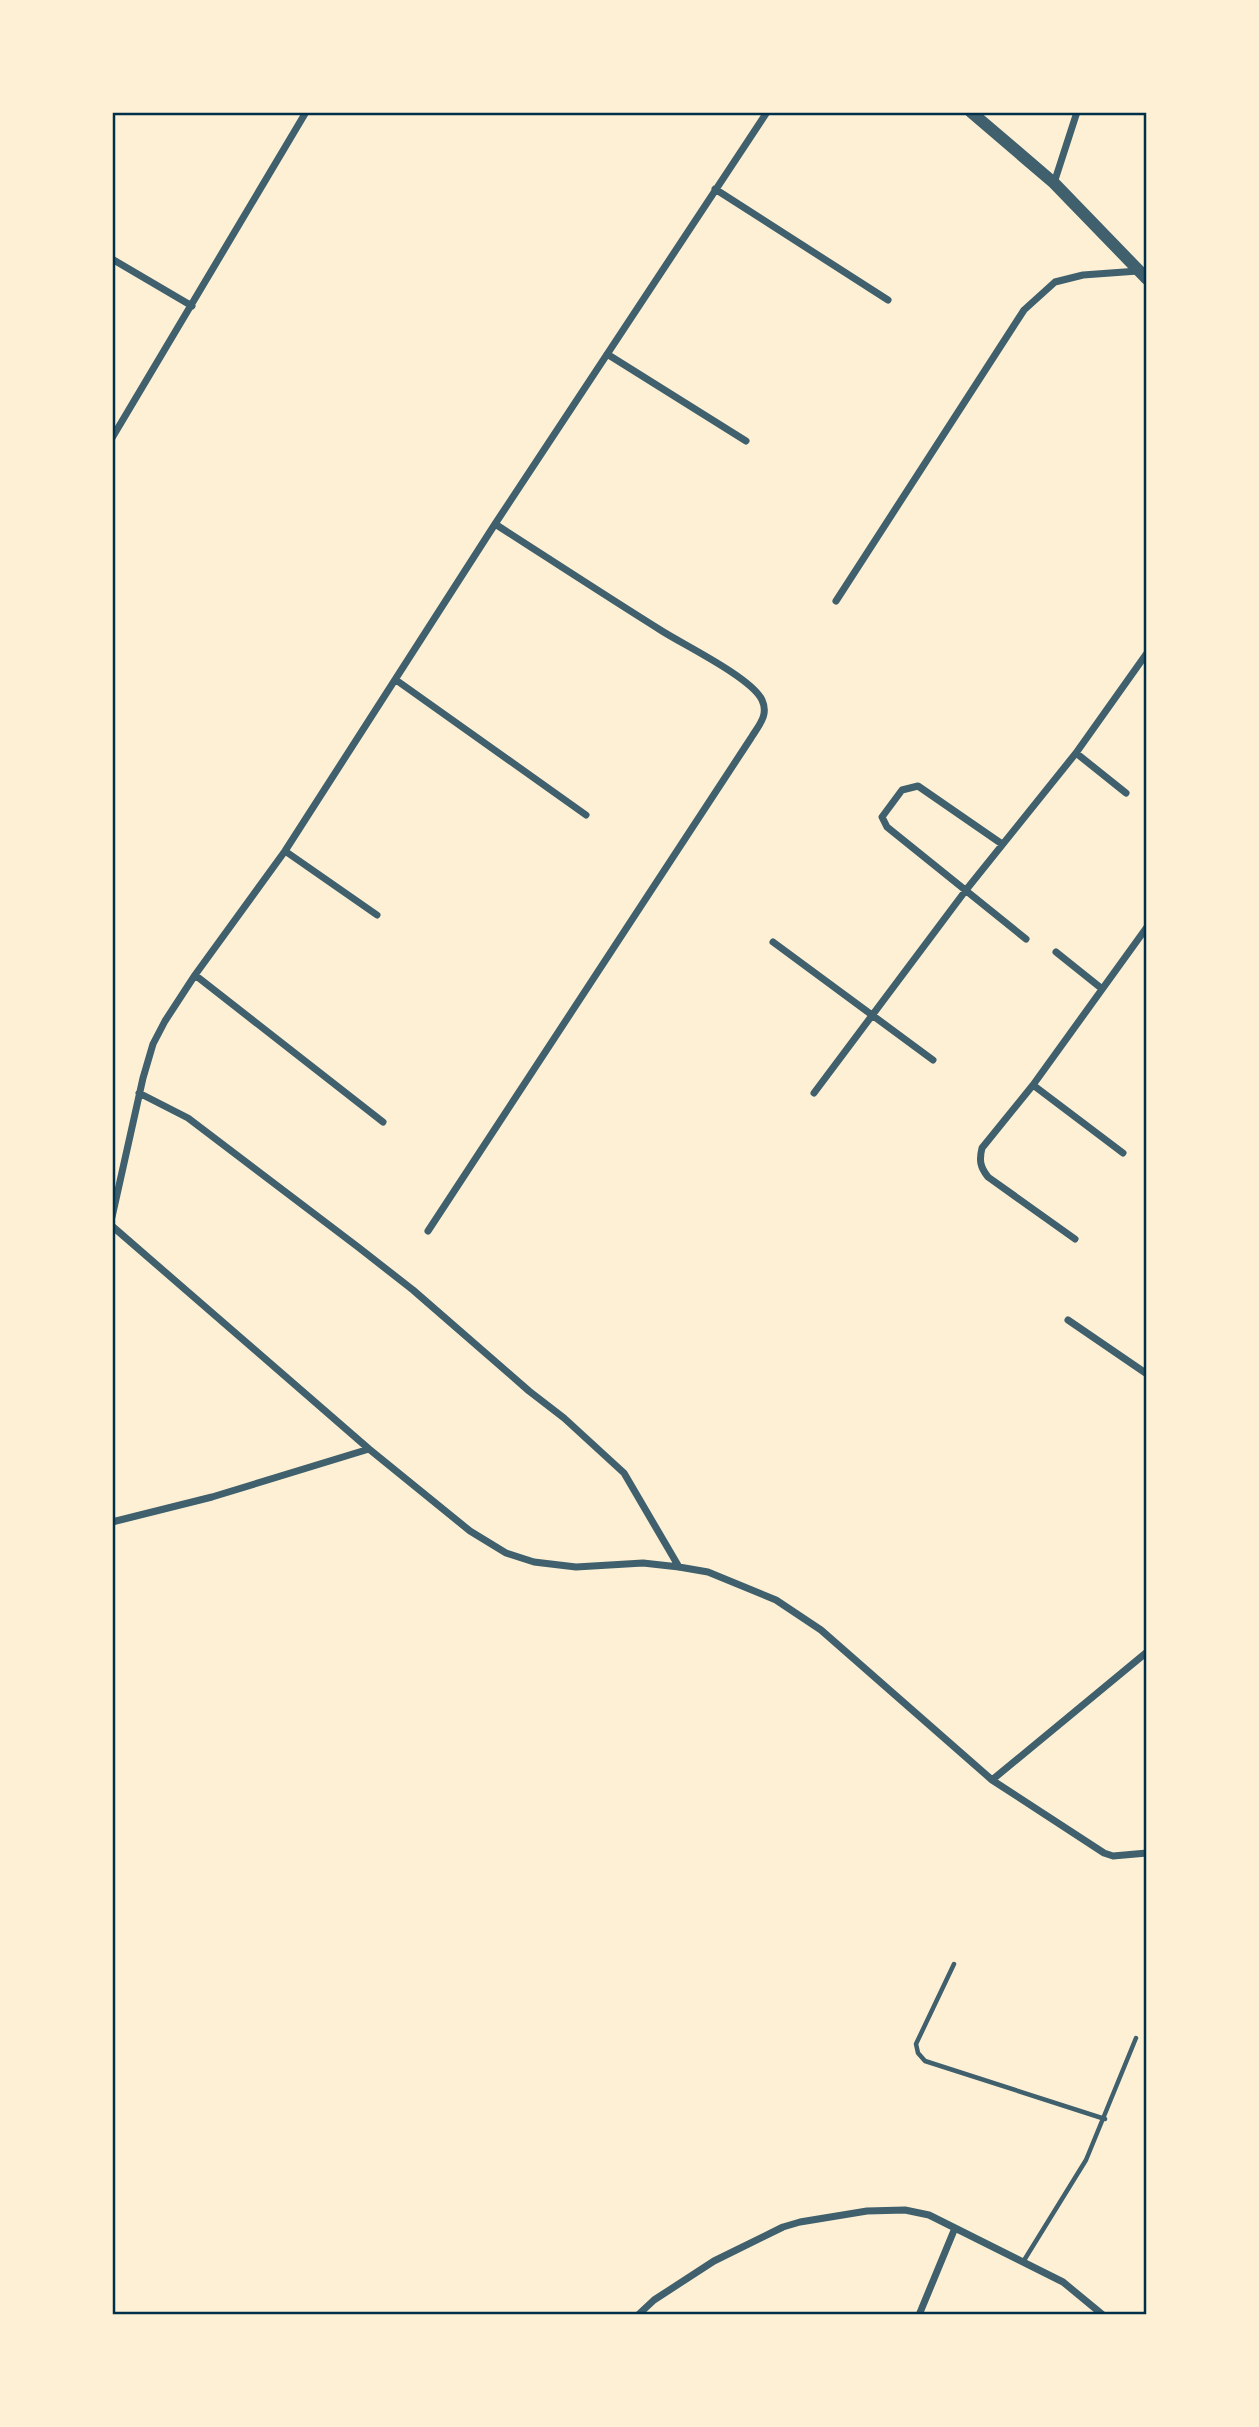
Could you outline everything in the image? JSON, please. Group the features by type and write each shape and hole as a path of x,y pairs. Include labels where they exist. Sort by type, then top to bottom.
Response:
{"street":[{"path":"112,438 306,112"},
{"path":"112,1217 139,1093 153,1044 165,1021 285,851 495,524 767,112"},
{"path":"971,112 1054,183 1142,275"},
{"path":"1054,183 1077,112"},
{"path":"715,189 888,300"},
{"path":"112,259 192,306"},
{"path":"836,601 1024,310 1055,282 1083,275 1142,275"},
{"path":"607,354 746,441"},
{"path":"428,1231 765,716 766,709 759,693 742,680 495,524"},
{"path":"814,1093 966,890 1076,753 1147,653"},
{"path":"396,680 586,815"},
{"path":"1076,753 1126,793"},
{"path":"1002,844 918,786 902,790 883,813 887,827 1026,939"},
{"path":"285,851 377,915"},
{"path":"1075,1239 988,1177 981,1167 980,1156 982,1148 1033,1085 1147,927"},
{"path":"774,942 933,1060"},
{"path":"1056,952 1101,988"},
{"path":"195,975 383,1122"},
{"path":"1033,1085 1124,1153"},
{"path":"139,1093 188,1118 358,1247 564,1418 624,1473 679,1567"},
{"path":"112,1226 369,1448 470,1531 506,1553 534,1562 576,1567 643,1563 708,1572 776,1600 821,1630 992,1780 1104,1853 1113,1856 1147,1853"},
{"path":"1068,1320 1147,1374"},
{"path":"112,1522 212,1497 369,1448"},
{"path":"992,1780 1147,1652"},
{"path":"638,2315 654,2300 714,2261 764,2234 800,2222 867,2211 905,2210 929,2215 1063,2282 1103,2315"},
{"path":"919,2315 955,2228"}],"lane":[{"path":"954,1964 916,2044 918,2053 925,2061 1105,2119"},
{"path":"1023,2262 1086,2161 1136,2038"}]}
